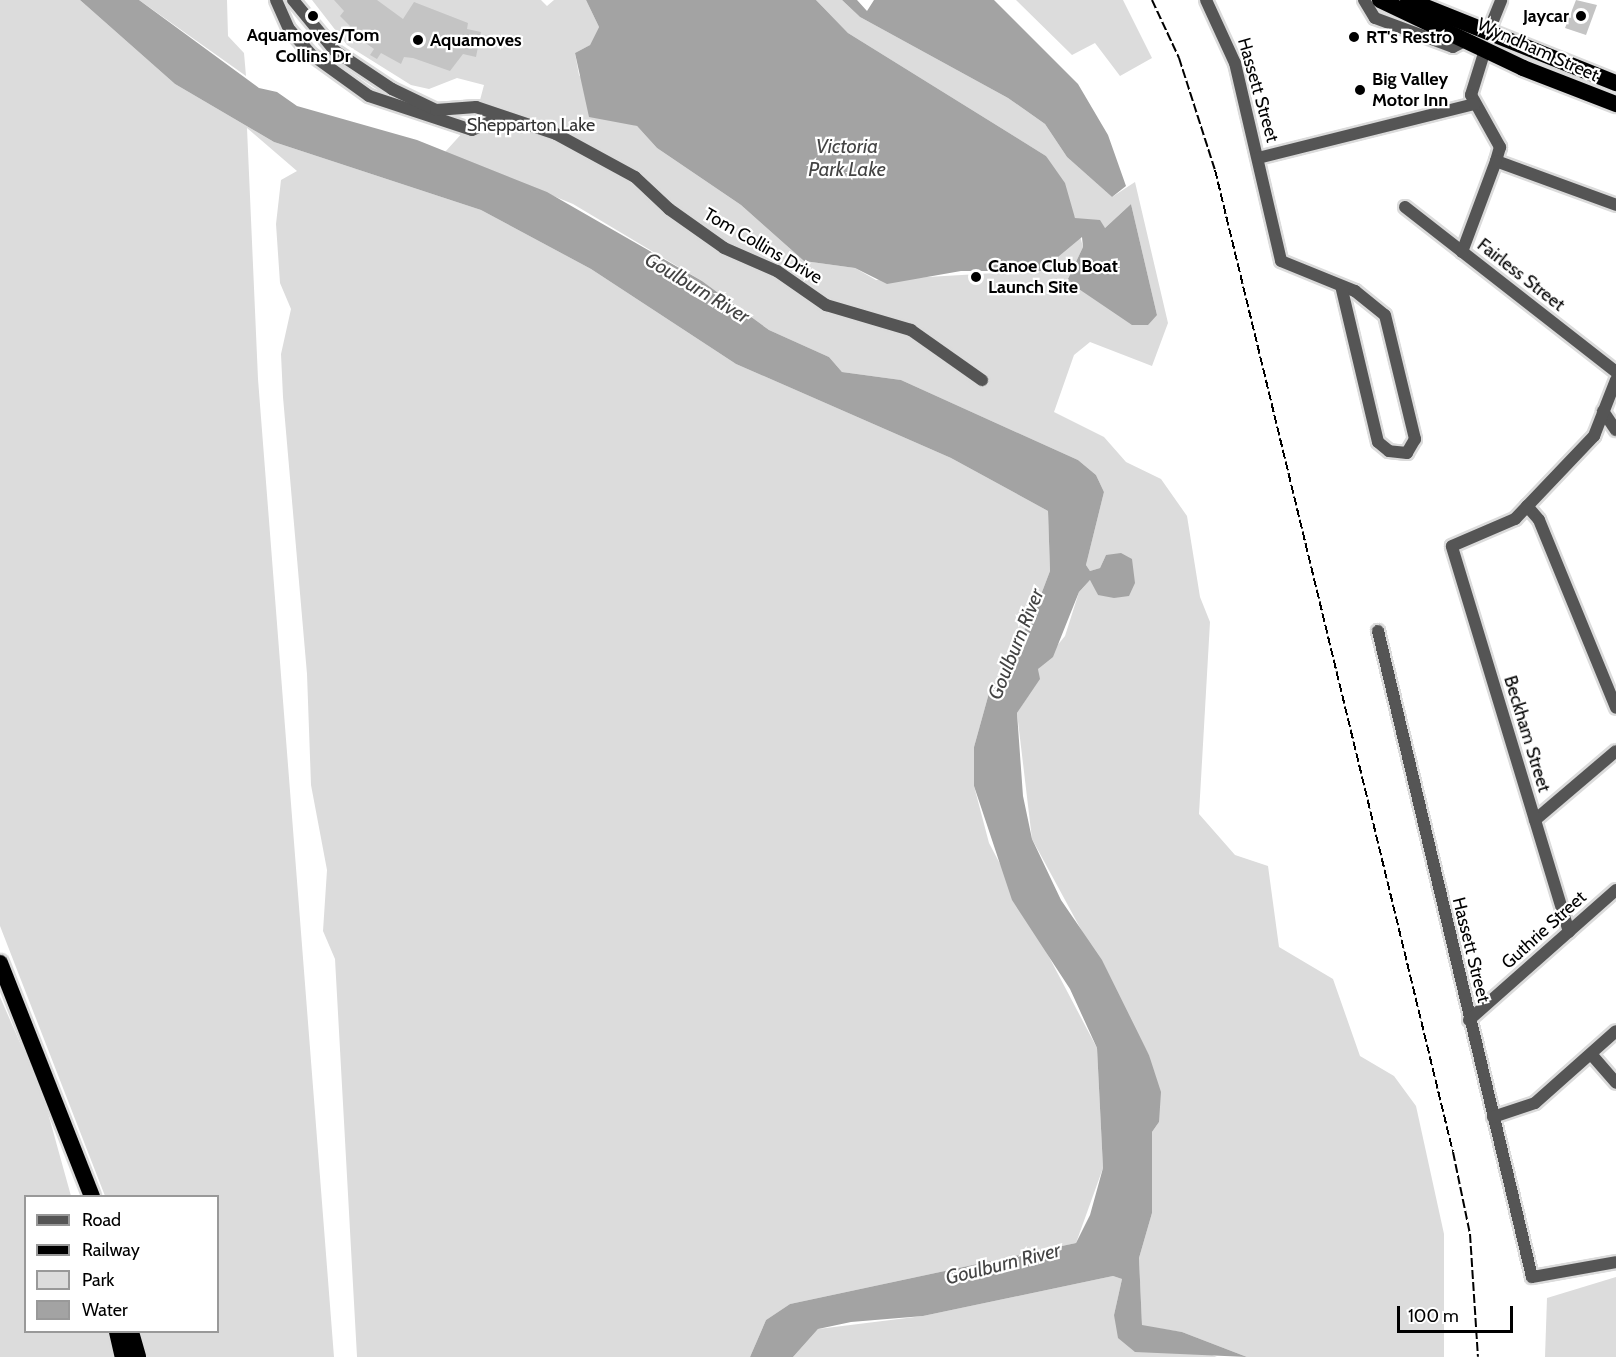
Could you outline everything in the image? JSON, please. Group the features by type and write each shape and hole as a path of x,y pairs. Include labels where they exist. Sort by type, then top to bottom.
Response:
{"highway":[{"name":"Wyndham Street","path":"1380,0 1403,4 1487,41 1616,104"},
{"name":"Wyndham Street","path":"1403,4 1467,40 1487,41 1616,83"},
{"path":"0,963 91,1195"},
{"path":"117,1333 123,1357"},
{"path":"131,1333 138,1357"}],"street":[{"path":"276,0 298,40 348,84 401,110 465,126 476,131 501,117"},
{"path":"293,0 323,40 364,72 436,110 469,108 465,126"},
{"name":"Hassett Street","path":"1206,0 1235,63 1281,261 1341,286"},
{"path":"1364,0 1368,13 1382,21 1453,47 1467,40"},
{"path":"1462,252 1500,147 1473,101 1487,41 1501,0"},
{"path":"1382,21 1403,4"},
{"path":"1258,158 1442,113 1473,101"},
{"name":"Tom Collins Drive","path":"469,108 483,110 556,134 630,174 724,248 777,272 826,304 902,326 982,380"},
{"path":"483,110 486,124"},
{"path":"1496,161 1616,205"},
{"name":"Fairless Street","path":"1405,207 1616,372"},
{"path":"1341,286 1377,304 1385,315 1415,440 1401,454 1378,442 1341,286"},
{"path":"1616,380 1594,436 1527,506 1539,520 1616,708"},
{"path":"1604,411 1616,430"},
{"name":"Beckham Street","path":"1527,506 1494,531 1452,546 1569,932"},
{"name":"Hassett Street","path":"1378,631 1532,1277 1616,1262"},
{"path":"1535,820 1616,751"},
{"name":"Guthrie Street","path":"1469,1020 1616,890"},
{"path":"1493,1117 1535,1103 1616,1031"},
{"path":"1591,1054 1616,1083"}],"green space":[{"path":"0,0 80,0 175,84 274,142 481,210 591,269 736,364 951,458 1048,511 1050,571 1034,613 989,693 974,747 974,786 989,843 1097,1048 1103,1168 1076,1243 790,1304 766,1320 750,1357 357,1357 335,959 323,931 327,870 311,785 307,674 283,397 281,354 291,309 280,283 276,224 281,180 297,171 247,128 258,379 334,1357 145,1357 139,1333 219,1333 219,1195 105,1195 0,926"},
{"path":"139,0 227,0 228,36 244,53 246,76"},
{"name":"Shepparton Lake","path":"312,0 541,0 547,6 554,0 586,0 599,27 590,45 575,53 579,75 614,118 637,126 657,148 741,205 804,261 855,268 876,280 1013,272 1080,236 1083,247 1067,281 1157,315 1131,204 1105,228 1075,218 1046,156 848,33 816,0 842,0 860,17 1008,98 1045,124 1067,157 1112,197 1135,182 1168,323 1152,366 1090,342 1074,355 1054,412 1104,437 1126,462 1161,479 1187,516 1200,597 1210,622 1199,814 1235,855 1268,866 1279,947 1333,979 1360,1056 1394,1076 1416,1106 1444,1234 1444,1357 1247,1357 1182,1332 1142,1326 1139,1258 1152,1213 1152,1132 1159,1122 1149,1055 1032,839 1017,713 1039,679 1038,669 1065,636 1079,592 1091,579 1098,595 1106,555 1100,568 1090,571 1086,565 1104,492 1096,475 1078,460 901,380 842,372 829,357 769,330 702,281 573,204 445,152 475,119 484,85 457,78 429,89 411,85 347,45"},
{"path":"1016,0 1123,0 1152,58 1120,76 1095,43 1072,55"},
{"path":"0,997 43,1095 71,1195 24,1195 24,1333 108,1333 115,1357 0,1357"},
{"path":"1113,1276 1122,1279 1114,1315 1217,1357 793,1357 818,1329 923,1316"},
{"path":"1616,1277 1616,1357 1545,1357 1547,1298"}],"water":[{"name":"Goulburn River","path":"80,0 139,0 259,88 277,92 297,106 417,140 547,192 702,281 769,330 829,357 842,372 901,380 1078,460 1096,475 1104,492 1086,565 1090,571 1100,568 1106,555 1121,553 1132,559 1135,583 1129,596 1114,598 1098,595 1090,580 1079,592 1053,657 1038,669 1040,679 1017,713 1023,796 1032,839 1061,900 1102,960 1149,1055 1161,1092 1159,1122 1152,1132 1152,1213 1139,1258 1142,1325 1182,1332 1247,1357 1135,1352 1118,1338 1114,1315 1122,1279 1113,1276 923,1316 851,1322 818,1329 793,1357 750,1357 766,1320 790,1304 1076,1243 1090,1215 1103,1168 1097,1048 1070,989 1012,900 974,786 974,747 989,693 1034,613 1050,571 1048,511 951,458 736,364 591,269 481,210 274,142 175,84"},
{"name":"Victoria Park Lake","path":"586,0 816,0 848,33 1046,156 1065,183 1075,218 1100,220 1105,228 1131,204 1157,315 1148,325 1132,325 1067,281 1083,247 1082,237 1041,271 961,271 887,284 855,268 804,261 741,205 657,148 637,126 589,117 575,53 590,45 599,27"},
{"path":"842,0 857,0 867,11 874,0 994,0 1078,84 1108,135 1126,186 1112,197 1067,157 1045,124 1008,98 860,17"}],"building":[{"name":"Aquamoves","path":"334,0 377,0 403,19 414,2 468,23 467,29 481,32 476,57 463,54 450,71 413,58 404,57 401,64 381,53 377,59 370,55 374,49 347,30 350,26 340,16 344,11"},
{"name":"Jaycar","path":"1576,0 1597,5 1586,35 1565,28"}],"railway":[{"path":"1152,0 1179,58 1215,170 1453,1152 1470,1234 1478,1357"}],"place":[{"name":"Aquamoves/Tom Collins Dr","path":"313,16"},
{"name":"Jaycar","path":"1581,16"},
{"name":"RT's Restro","path":"1354,37"},
{"name":"Aquamoves","path":"418,40"},
{"name":"Big Valley Motor Inn","path":"1360,90"},
{"name":"Canoe Club Boat Launch Site","path":"976,277"}]}
